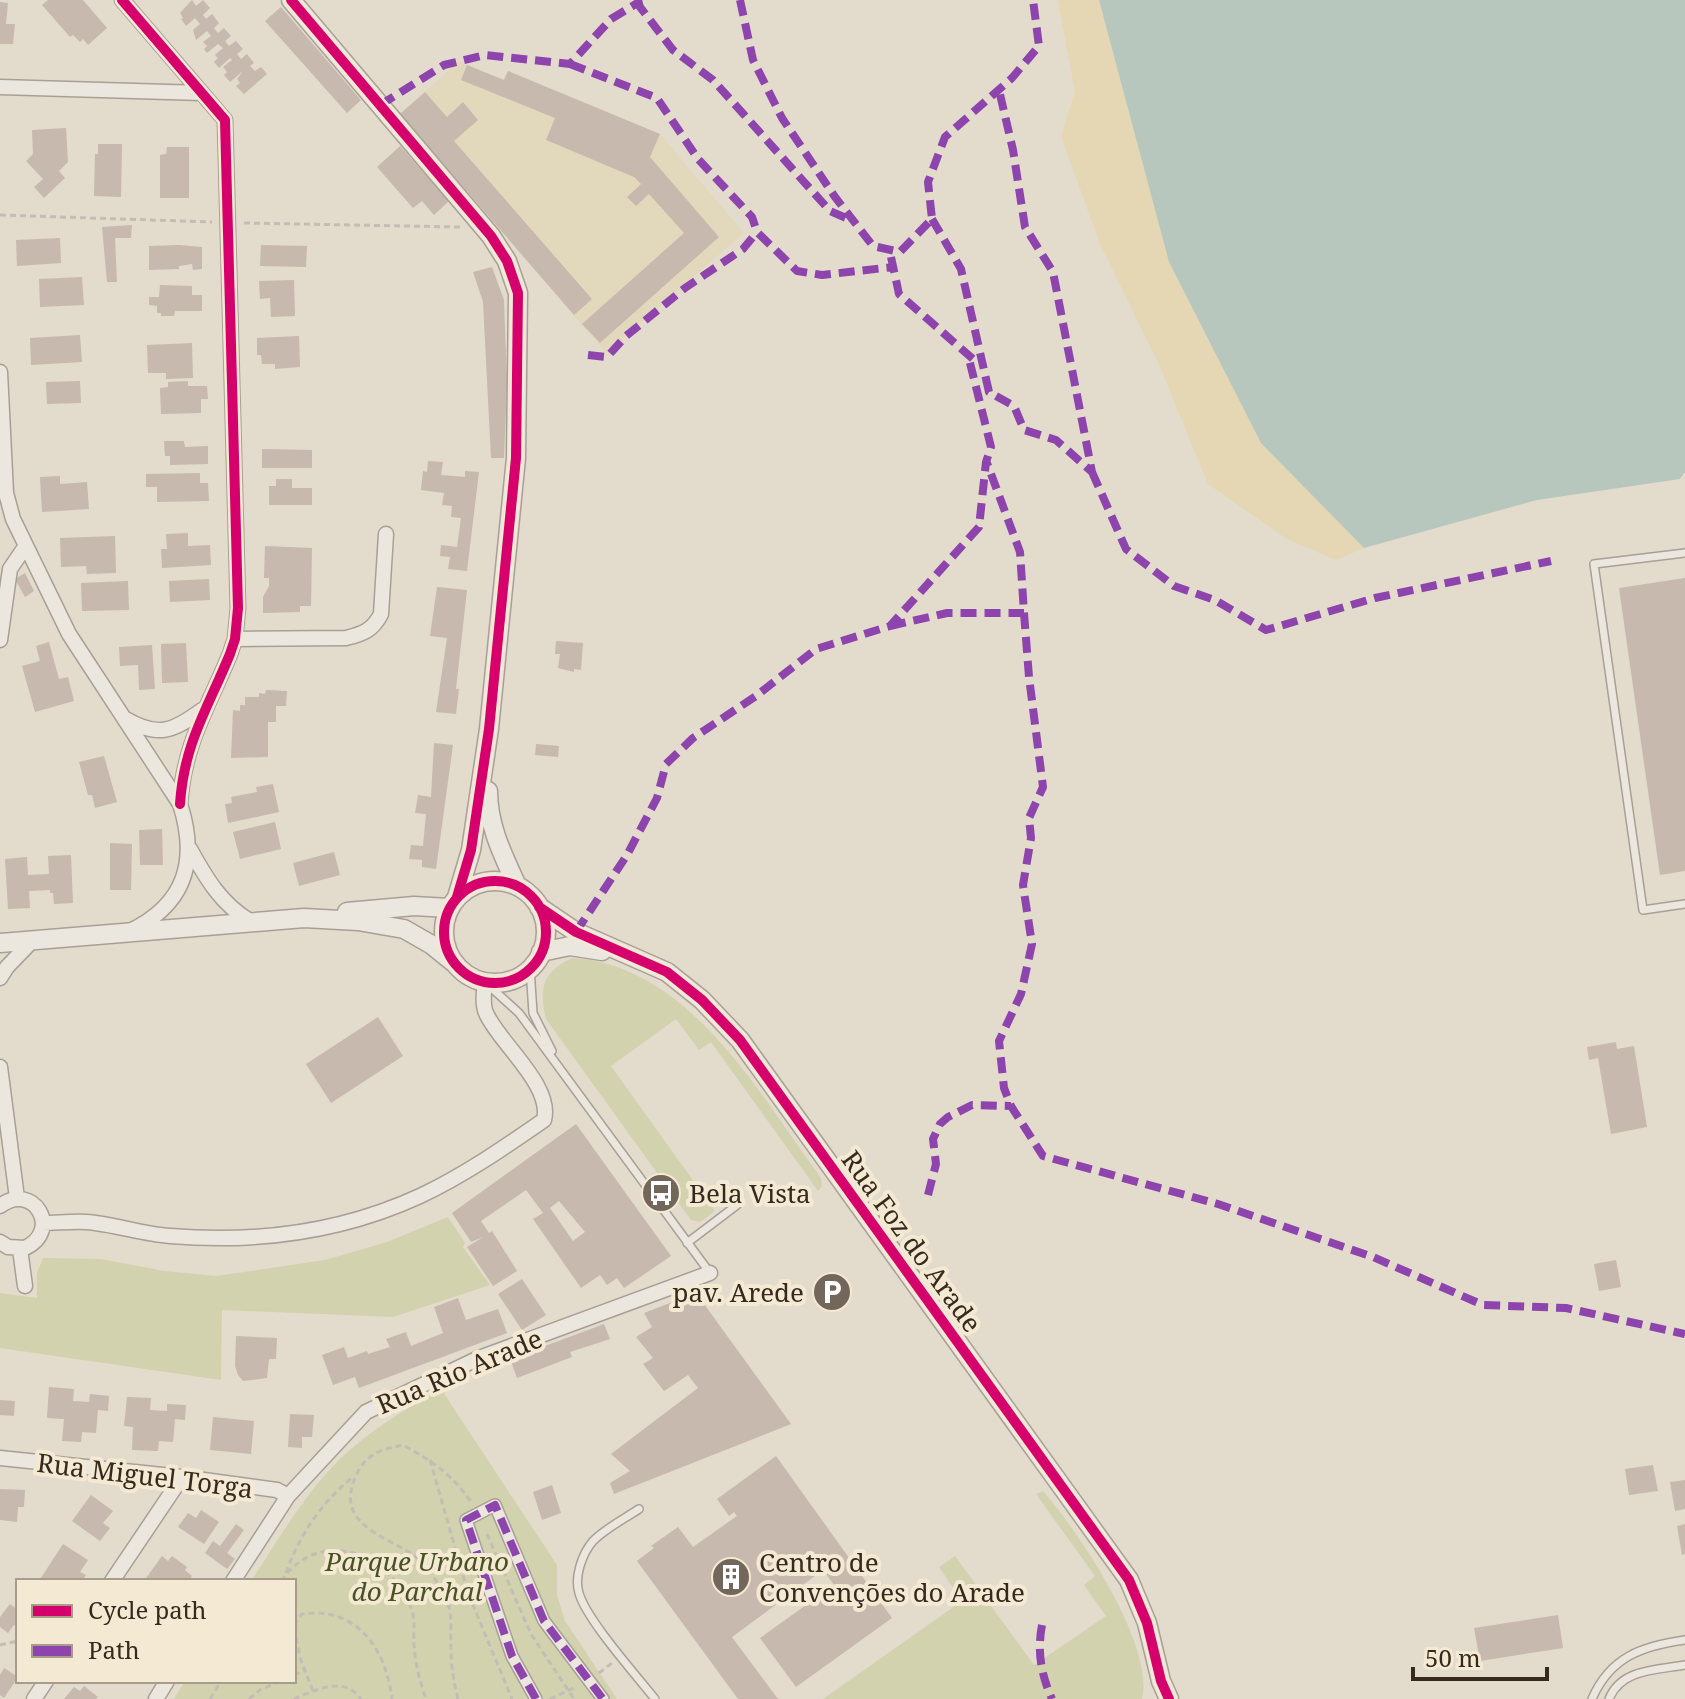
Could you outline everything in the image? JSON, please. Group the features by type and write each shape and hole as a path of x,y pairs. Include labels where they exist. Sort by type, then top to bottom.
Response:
{"street":[{"path":"122,0 225,120 238,608 235,639 190,744 181,779 180,804"},
{"path":"291,0 483,227 507,261 518,293 516,458 489,729 471,850 445,921 444,937 453,962"},
{"path":"0,87 202,93"},
{"path":"0,372 6,493 13,519 69,634 180,804 187,827 190,848 185,876 161,911 127,933"},
{"path":"235,639 346,638 364,634 376,624 381,614 386,534"},
{"path":"0,640 10,569 25,547"},
{"path":"121,716 145,730 166,731 203,709"},
{"name":"Rua Foz do Arade","path":"489,729 488,810 499,849 517,886 530,895 539,907 576,932 667,972 702,1000 740,1040 1129,1580 1147,1623 1161,1681 1169,1699"},
{"path":"190,848 222,900 250,921"},
{"path":"0,943 453,903 470,887 485,882 501,881 517,886"},
{"path":"304,918 358,921 404,929 465,973 485,982 512,980 530,968 541,952 546,929 539,907"},
{"path":"0,978 33,940"},
{"name":"Rua Foz do Arade","path":"541,952 570,946 628,956"},
{"path":"43,1223 85,1222 167,1236 242,1238 297,1234 353,1220 420,1196 479,1163 544,1120 547,1109 535,1083 485,1012 485,982"},
{"path":"0,1067 17,1198"},
{"path":"0,1206 17,1198 32,1203 42,1215 43,1223 39,1238 33,1245 20,1249 0,1242"},
{"path":"20,1249 25,1286"},
{"name":"Rua Rio Arade","path":"234,1579 288,1496 366,1412 479,1358 710,1273"},
{"name":"Rua Miguel Torga","path":"0,1458 182,1477 277,1490 288,1496"},
{"path":"113,1579 182,1477"},
{"path":"536,1699 512,1656 466,1520 495,1505 544,1621 603,1699"},
{"name":"Rua Foz do Arade","path":"1156,1699 1161,1681"}],"lane":[{"path":"1685,553 1594,564 1643,910 1685,904"},
{"path":"530,968 533,1013 560,1068"},
{"path":"485,982 519,1013 710,1273"},
{"path":"687,1243 737,1205"},
{"path":"639,1509 593,1542 577,1576 578,1593 587,1611 655,1699"},
{"path":"1592,1699 1600,1681 1625,1657 1654,1644 1685,1640"},
{"path":"1609,1699 1613,1688 1631,1674 1685,1665"}],"path":[{"path":"0,215 483,227"},
{"path":"458,1699 453,1676 448,1603 424,1565 411,1553 389,1544 364,1526 352,1506 350,1489 360,1465 376,1451 403,1445 430,1460 459,1485 478,1513 531,1634 574,1699"},
{"path":"430,1460 468,1593 512,1699"},
{"path":"285,1576 294,1549 307,1527 331,1495 357,1474"},
{"path":"283,1579 309,1556 333,1549 353,1551 382,1568 399,1585 413,1612 414,1647 426,1699"},
{"path":"296,1623 302,1614 319,1612 362,1628 383,1661 390,1679 392,1699"},
{"path":"296,1634 313,1691"},
{"path":"296,1674 305,1670"},
{"path":"249,1699 276,1683"},
{"path":"294,1699 313,1691 344,1685 361,1699"}],"shaded area":[{"path":"1099,0 1685,0 1685,472 1680,479 1537,500 1364,548 1261,443 1169,262"},
{"path":"459,61 503,80 508,71 660,134 744,233 606,353 400,114"}],"green space":[{"path":"572,958 614,966 652,984 686,1009 718,1039 773,1109 821,1178 822,1186 818,1191 711,1042 699,1050 676,1019 611,1066 715,1211 700,1222 691,1220 546,1019 543,999 545,982 554,969"},
{"path":"448,1217 465,1243 463,1247 490,1285 393,1317 222,1310 221,1380 0,1348 0,1293 37,1298 37,1273 43,1258 101,1259 165,1271 216,1276 325,1260 387,1242"},
{"name":"Parque Urbano do Parchal","path":"441,1389 557,1565 557,1595 565,1621 617,1699 174,1699 184,1683 296,1683 296,1579 252,1579 326,1474 363,1439"},
{"path":"1043,1491 1093,1560 1126,1620 1143,1676 1142,1699 823,1699 962,1601 939,1567 955,1556 1034,1665 1106,1616 1084,1585 1095,1576 1036,1494"}],"sand":[{"path":"1058,0 1099,0 1169,262 1261,442 1364,548 1336,560 1287,539 1208,484 1158,362 1100,244 1061,136 1075,92"}],"building":[{"path":"48,0 83,0 107,28 88,45 83,39 80,42 73,35 70,37 42,5"},
{"path":"192,0 196,6 203,0 210,8 203,15 206,19 212,14 219,23 214,28 218,33 224,28 231,36 225,41 229,46 236,41 243,49 237,54 241,59 247,54 254,63 250,66 255,71 261,67 267,74 244,94 236,86 243,71 230,82 224,75 227,72 223,67 232,60 230,58 219,68 214,62 218,58 215,55 223,48 218,44 207,53 203,42 211,36 207,31 196,40 193,30 200,24 195,18 186,26 181,19 180,13"},
{"path":"0,2 8,3 6,24 15,24 13,44 0,44"},
{"path":"281,7 361,100 347,113 265,21"},
{"path":"467,65 504,80 508,71 660,134 650,157 719,237 600,343 582,324 684,233 649,194 636,206 627,197 641,184 634,177 546,140 555,118 461,80"},
{"path":"425,92 447,117 463,102 478,120 454,141 592,299 574,315 400,114"},
{"path":"66,128 68,162 59,171 65,178 44,198 34,187 43,179 26,161 33,154 32,130"},
{"path":"98,144 122,144 121,197 94,196"},
{"path":"400,146 449,201 434,215 422,201 413,208 377,167"},
{"path":"167,147 189,147 189,198 160,198 160,155 166,154"},
{"path":"132,225 131,238 115,238 117,282 107,282 102,227"},
{"path":"60,238 61,263 17,266 16,240"},
{"path":"261,245 307,246 306,267 260,266"},
{"path":"149,246 202,247 202,269 193,270 192,264 179,266 179,269 149,270"},
{"path":"492,267 504,300 507,383 504,458 491,458 483,302 473,272"},
{"path":"82,277 84,305 40,307 39,279"},
{"path":"294,280 295,316 271,317 270,298 260,299 259,281"},
{"path":"160,285 192,286 192,295 202,295 202,311 175,311 174,316 161,316 157,313 157,306 149,305 149,297 159,297"},
{"path":"80,335 82,362 31,365 30,338"},
{"path":"299,336 300,367 275,369 275,364 262,364 261,355 257,355 257,338"},
{"path":"192,343 193,378 166,379 166,373 148,373 147,345"},
{"path":"80,381 81,403 47,404 46,382"},
{"path":"188,381 188,386 207,386 208,399 201,399 201,413 161,414 160,388 168,387 168,382"},
{"path":"164,441 184,441 185,447 208,446 208,464 170,465 170,456 165,456"},
{"path":"262,449 312,450 312,468 262,468"},
{"path":"428,461 443,462 441,475 465,477 465,471 479,472 467,571 448,569 450,557 440,556 441,545 457,547 461,518 451,517 452,506 442,505 444,493 421,490 423,471 427,472"},
{"path":"200,473 200,483 208,483 209,501 157,502 157,487 146,487 146,474"},
{"path":"60,476 60,484 87,482 89,509 42,512 40,477"},
{"path":"276,479 292,479 292,488 312,488 312,505 269,505 269,486 276,486"},
{"path":"188,533 188,546 210,545 211,565 162,568 161,549 167,549 166,534"},
{"path":"115,536 116,573 87,574 86,566 61,567 60,538"},
{"path":"265,546 312,548 311,606 300,606 300,612 263,613 263,597 269,586 269,578 264,578"},
{"path":"25,573 34,591 25,597 15,579"},
{"path":"1685,578 1685,871 1660,875 1619,588"},
{"path":"209,579 210,600 170,602 169,581"},
{"path":"128,581 129,610 82,611 81,583"},
{"path":"437,587 467,590 456,714 436,712 447,638 430,636"},
{"path":"556,641 583,643 581,670 574,669 574,672 558,668 560,654 555,654"},
{"path":"49,642 59,679 68,677 74,701 35,712 22,666 40,661 36,646"},
{"path":"186,643 188,682 162,683 161,644"},
{"path":"152,645 155,689 139,690 138,665 120,666 119,647"},
{"path":"266,690 287,691 286,706 276,706 276,722 268,722 268,757 231,758 233,710 240,711 240,705 245,705 245,697 259,697 259,693 265,694"},
{"path":"434,743 453,745 436,869 422,867 422,860 409,859 411,845 423,846 426,814 415,813 418,795 431,797"},
{"path":"536,744 559,746 558,757 535,755"},
{"path":"104,756 117,802 95,808 79,762"},
{"path":"273,784 279,812 228,823 225,804 232,803 231,797 257,792 256,787"},
{"path":"275,822 281,849 240,859 233,832"},
{"path":"162,829 163,865 140,865 139,830"},
{"path":"110,843 132,844 131,890 110,890"},
{"path":"334,852 340,875 299,886 293,863"},
{"path":"71,855 73,903 54,904 50,890 29,891 30,908 8,909 5,859 27,857 28,875 49,874 48,856"},
{"path":"378,1017 403,1056 331,1103 306,1064"},
{"path":"1616,1042 1617,1049 1634,1046 1647,1127 1611,1134 1598,1058 1589,1060 1587,1047"},
{"path":"576,1124 671,1256 624,1288 617,1278 607,1285 600,1275 581,1288 533,1219 543,1213 526,1190 481,1221 489,1233 492,1231 517,1271 493,1286 467,1247 483,1237 471,1242 452,1213","holes":["559,1201 585,1232 573,1241 550,1208"]},
{"path":"1616,1260 1621,1287 1599,1291 1594,1264"},
{"path":"522,1279 546,1315 522,1330 498,1294"},
{"path":"696,1293 791,1424 614,1494 610,1483 630,1471 611,1454 698,1388 688,1375 664,1391 643,1364 653,1358 636,1337 652,1327 644,1313"},
{"path":"458,1298 466,1320 498,1309 507,1333 359,1388 355,1377 333,1385 322,1355 344,1347 348,1358 367,1351 368,1354 390,1347 386,1339 406,1332 411,1346 443,1333 434,1307"},
{"path":"604,1324 610,1339 570,1352 572,1357 517,1378 510,1359"},
{"path":"236,1336 277,1338 276,1359 269,1359 267,1378 243,1381 238,1375 235,1366"},
{"path":"49,1387 74,1389 73,1401 89,1402 90,1394 109,1396 108,1411 98,1410 96,1433 82,1432 81,1442 62,1441 64,1419 47,1418"},
{"path":"127,1397 151,1398 150,1410 167,1411 167,1404 186,1405 185,1420 175,1419 173,1442 159,1441 158,1451 132,1450 133,1427 124,1426"},
{"path":"0,1400 15,1401 14,1416 0,1415"},
{"path":"290,1414 314,1415 312,1437 302,1437 302,1448 288,1447"},
{"path":"213,1417 254,1421 251,1454 210,1450"},
{"name":"Centro de Convenções do Arade","path":"776,1456 892,1618 796,1687 760,1638 834,1585 823,1570 732,1637 778,1699 738,1699 637,1561 654,1548 651,1546 678,1527 693,1547 737,1516 734,1512 729,1516 717,1499"},
{"path":"1653,1465 1658,1491 1629,1495 1625,1469"},
{"path":"1685,1480 1685,1509 1675,1511 1670,1482"},
{"path":"552,1485 561,1513 542,1520 533,1492"},
{"path":"0,1489 25,1490 24,1507 18,1507 17,1522 0,1520"},
{"path":"91,1495 113,1511 103,1523 110,1528 100,1541 72,1521"},
{"path":"201,1510 219,1522 204,1544 178,1527 188,1513 196,1518"},
{"path":"236,1524 244,1530 227,1553 235,1559 227,1569 205,1553 213,1541 220,1546"},
{"path":"1685,1524 1685,1554 1682,1555 1677,1526"},
{"path":"63,1544 88,1560 80,1572 86,1575 83,1579 40,1579"},
{"path":"162,1556 168,1561 172,1556 187,1567 185,1570 192,1576 190,1579 145,1579"},
{"path":"10,1604 16,1608 16,1626 14,1625 8,1633 0,1627 0,1617"},
{"path":"1558,1615 1563,1648 1480,1661 1474,1628"},
{"path":"4,1668 16,1676 4,1698 0,1695 0,1675"},
{"path":"84,1686 98,1697 64,1699 74,1687 80,1691"}],"marked path":[{"path":"638,0 673,50 713,80 830,211 853,221"},
{"path":"740,0 753,60 782,118 835,197 873,246 900,252 932,219 928,182 945,137 1012,78 1039,46 1033,0"},
{"path":"380,105 444,65 485,55 570,64 611,19 639,2"},
{"path":"570,64 657,98 698,159 752,217 757,232 797,271 822,275 893,267"},
{"path":"932,219 961,269 989,392 1014,406 1024,430 1056,440 1092,472 1053,272 1025,227 1013,150 999,90"},
{"path":"588,355 607,357 626,336 685,288 743,249 757,232"},
{"path":"891,257 899,294 973,359"},
{"path":"576,932 627,855 657,798 666,764 693,738 756,696 816,649 890,626 979,527 986,462 991,447 968,355"},
{"path":"890,626 947,613 1024,613 1020,552 987,463"},
{"path":"1092,472 1126,549 1174,586 1215,600 1266,630 1375,598 1551,561"},
{"path":"1024,613 1043,787 1029,818 1031,838 1023,885 1032,944 1021,994 999,1041 1004,1088 1011,1106 1043,1156 1218,1204 1373,1257 1483,1305 1566,1308 1685,1334"},
{"path":"928,1195 936,1164 933,1139 940,1124 972,1105 1011,1106"},
{"path":"536,1699 512,1656 466,1520 495,1505 544,1621 603,1699"},
{"path":"1042,1625 1041,1663 1052,1699"}],"cycle path":[{"path":"122,0 225,120 238,608 230,654 186,762 180,804"},
{"path":"291,0 491,236 507,261 518,293 516,458 489,729 471,850 457,897"},
{"path":"495,881 514,885 531,896 542,913 546,932 542,951 531,968 514,979 495,983 476,979 459,968 448,951 444,932 448,913 459,896 476,885 495,881"},
{"path":"539,907 576,932 667,972 702,1000 740,1040 1129,1580 1147,1623 1161,1681 1169,1699"}],"place":[{"name":"Bela Vista","path":"661,1193"},
{"name":"pav. Arede","path":"832,1292"},
{"name":"Centro de Convenções do Arade","path":"731,1577"}]}
